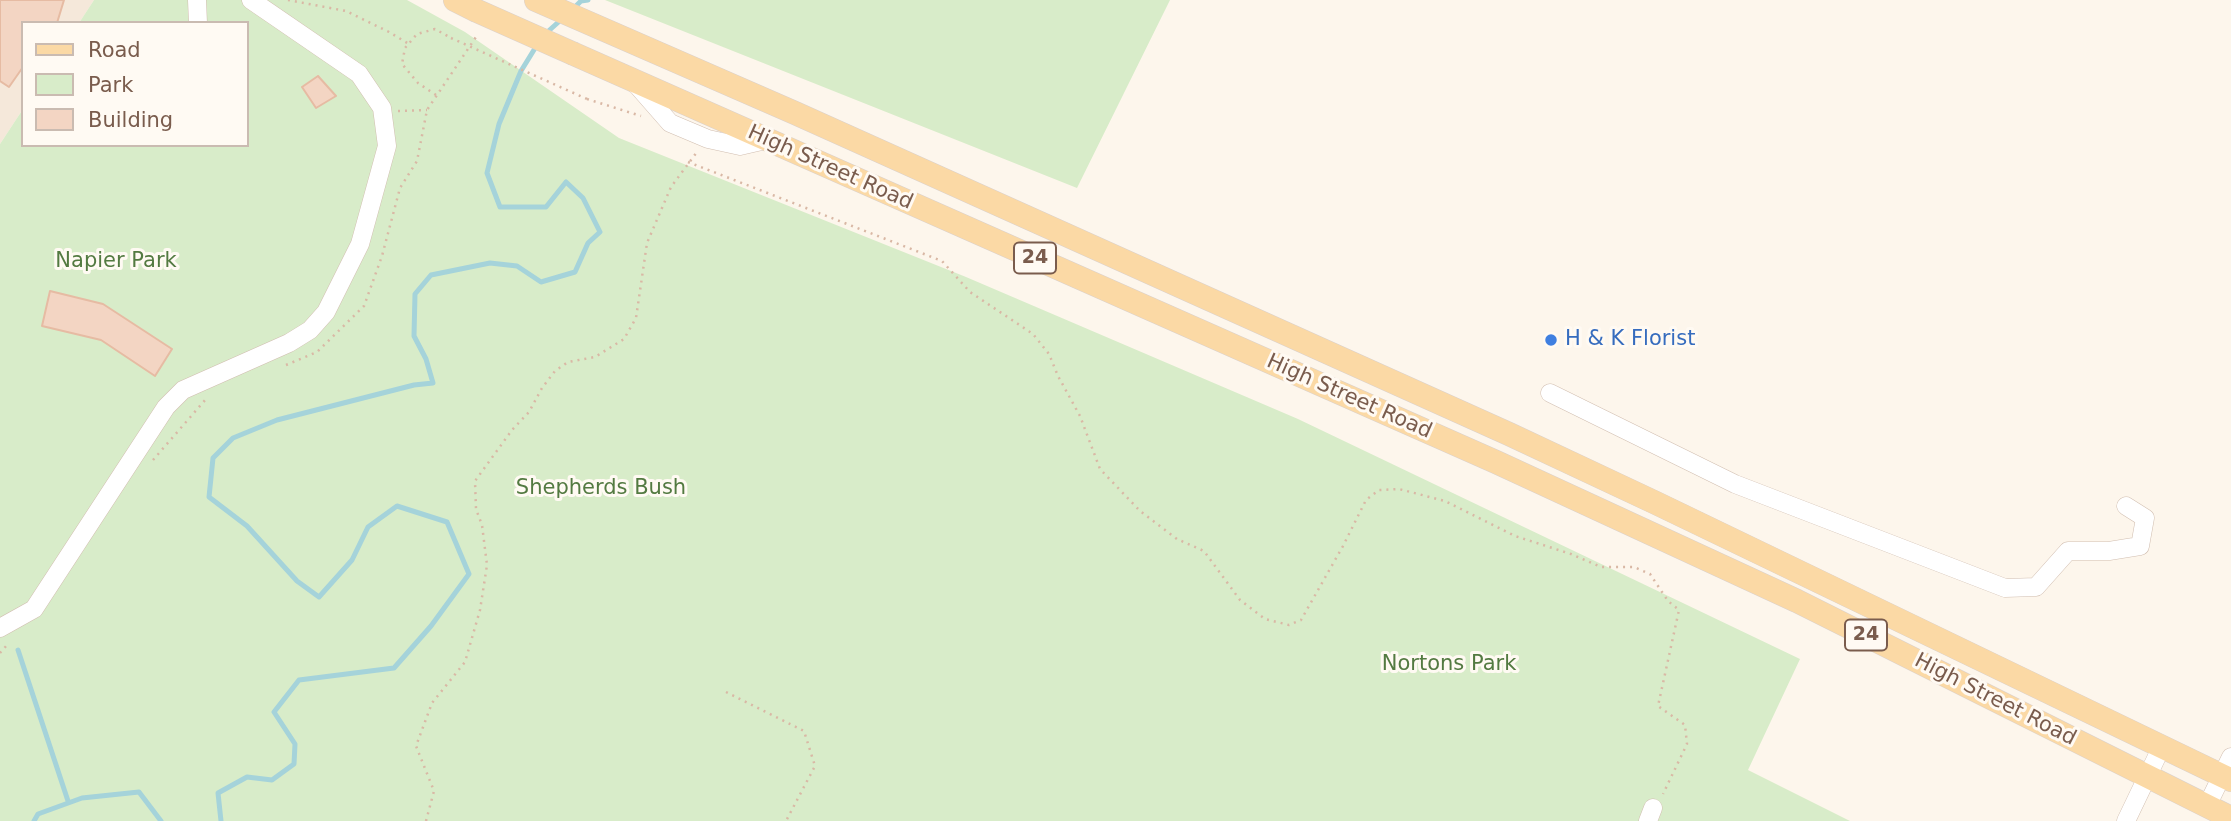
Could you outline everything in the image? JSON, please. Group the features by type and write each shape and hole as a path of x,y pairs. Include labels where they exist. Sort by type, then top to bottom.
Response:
{"main road":[{"name":"High Street Road","path":"536,0 795,113 1509,434 2162,746 2228,771"},
{"name":"High Street Road","path":"465,5 1496,462 1797,601 2231,818"},
{"path":"1496,462 1509,434"}],"street":[{"path":"197,0 198,21"},
{"path":"0,628 34,609 166,407 183,390 289,343 310,330 327,312 360,244 387,146 382,111 359,74 251,0"},
{"path":"632,80 670,123 708,139 740,146 766,140"},
{"path":"1550,393 1735,484 2005,588 2036,587 2068,551 2109,551 2140,546 2144,518 2126,506"},
{"path":"2126,821 2162,746"},
{"path":"2207,806 2228,771"}],"path":[{"path":"288,0 346,11 409,44"},
{"path":"436,95 418,83 402,64 405,48 417,34 435,29 587,99 670,123"},
{"path":"382,111 427,110"},
{"path":"426,821 434,791 416,746 432,703 465,662 480,610 486,565 482,525 476,509 475,481 512,430 530,412 542,388 555,371 568,362 595,357 624,339 636,318 647,243 671,187 708,139"},
{"path":"688,162 942,261 970,292 1033,334 1049,354 1080,416 1100,469 1140,510 1177,539 1203,551 1240,600 1265,619 1289,625 1301,620 1366,500 1379,490 1399,489 1445,501 1515,536 1601,567 1634,567 1650,574 1668,601 1679,610 1658,706 1685,725 1687,744 1669,784 1651,814"},
{"path":"726,692 804,732 815,766 786,821"}],"shaded area":[{"path":"0,0 94,0 80,21 21,21 21,112 0,144"}],"green space":[{"name":"Shepherds Bush","path":"94,0 407,0 465,32 619,138 966,277 1298,419 1800,659 1748,770 1850,821 0,821 0,144 21,112 21,147 248,147 248,21 80,21"},
{"path":"605,0 1170,0 1077,188"}],"building":[{"path":"0,0 64,0 58,21 21,21 21,70 9,87 0,81"},
{"path":"318,76 336,96 316,108 302,87"},
{"path":"50,291 103,304 172,349 155,376 101,340 42,326"}],"waterway":[{"path":"573,9 581,1 588,0"},
{"path":"544,35 563,18"},
{"path":"221,821 218,793 247,777 272,780 294,764 295,744 274,712 299,680 394,668 431,626 469,574 447,522 397,506 368,527 352,560 319,597 297,581 247,526 209,497 213,458 233,438 277,420 414,385 433,383 426,359 414,336 415,294 431,275 490,263 517,266 541,282 575,272 588,243 600,232 583,198 566,182 546,207 500,207 487,173 499,124 521,71 537,45"},
{"path":"18,650 68,801"},
{"path":"34,821 38,814 82,798 139,792 161,821"}],"place":[{"name":"H & K Florist","path":"1551,340"}],"park label":[{"name":"Napier Park","path":"116,262"},
{"name":"Nortons Park","path":"1449,665"}]}
